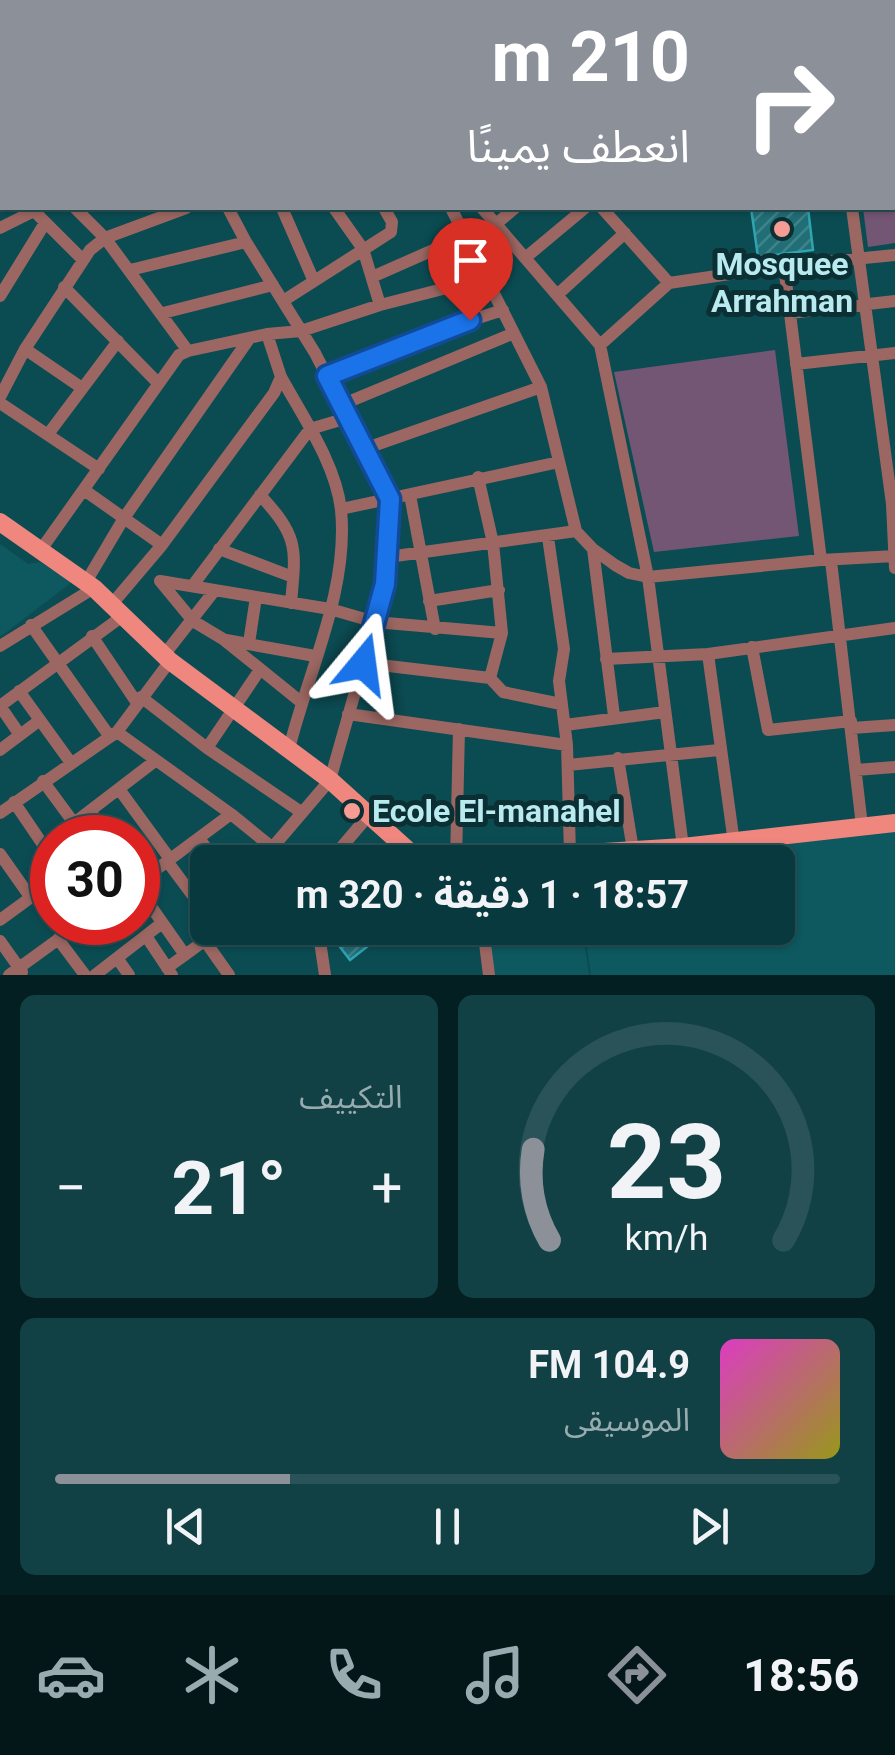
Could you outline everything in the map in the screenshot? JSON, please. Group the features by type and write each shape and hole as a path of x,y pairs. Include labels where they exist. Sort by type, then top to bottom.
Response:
{"main road":[{"path":"0,522 90,585 167,658 330,780 401,845"},
{"path":"703,845 895,823"}],"street":[{"path":"0,228 31,210"},
{"path":"34,210 82,259"},
{"path":"77,210 106,238 188,350"},
{"path":"229,210 327,376 390,499 388,557 375,622 330,780 274,845"},
{"path":"283,210 313,279"},
{"path":"335,210 363,249 380,305"},
{"path":"283,301 392,229 385,210"},
{"path":"452,210 541,387 576,531 593,549 629,573 648,577 894,556"},
{"path":"484,210 600,345 648,577 683,845"},
{"path":"496,224 513,210"},
{"path":"526,258 583,210"},
{"path":"604,210 669,283"},
{"path":"852,210 872,356 888,429 895,568"},
{"path":"99,469 0,400 25,349 82,259 106,238 148,213"},
{"path":"0,295 44,223"},
{"path":"557,295 625,234"},
{"path":"372,277 466,236"},
{"path":"130,270 246,242"},
{"path":"600,345 669,283 895,255"},
{"path":"784,266 826,560 841,635 862,826"},
{"path":"40,551 178,356 188,350 301,331 380,305 486,278"},
{"path":"163,313 273,285"},
{"path":"64,287 158,383"},
{"path":"790,313 895,301"},
{"path":"327,376 437,331 504,310"},
{"path":"267,334 281,377 334,482 341,509 338,571 330,609 289,748"},
{"path":"194,585 310,430 514,334"},
{"path":"0,646 90,585 124,518 249,340"},
{"path":"49,433 118,341"},
{"path":"25,349 82,388"},
{"path":"796,364 895,353"},
{"path":"20,735 0,706 92,636 118,610 144,568 274,393 281,377"},
{"path":"364,448 541,387"},
{"path":"341,509 559,462"},
{"path":"478,477 493,543 502,634 490,678"},
{"path":"84,490 162,545"},
{"path":"260,495 281,520 296,548 291,603"},
{"path":"410,495 434,630"},
{"path":"388,557 576,531"},
{"path":"548,536 563,632 560,704 568,745 570,845"},
{"path":"219,549 293,577"},
{"path":"593,549 614,716"},
{"path":"144,568 193,621 224,640 301,702"},
{"path":"160,581 330,609 375,622 502,634"},
{"path":"30,833 5,805 113,734 215,590"},
{"path":"429,601 498,590"},
{"path":"249,643 256,597"},
{"path":"31,626 113,734 231,814 268,845"},
{"path":"606,659 708,654 895,628"},
{"path":"92,636 139,700 301,812"},
{"path":"224,640 316,656"},
{"path":"752,648 768,730 895,725"},
{"path":"708,654 734,842"},
{"path":"363,664 490,678 503,692 560,704"},
{"path":"207,748 259,671"},
{"path":"19,691 71,762"},
{"path":"566,725 665,712"},
{"path":"348,714 568,745"},
{"path":"0,750 40,720"},
{"path":"456,845 459,729"},
{"path":"568,765 719,750"},
{"path":"618,758 632,845"},
{"path":"85,815 155,761"},
{"path":"856,770 895,766"},
{"path":"43,782 67,815"},
{"path":"119,790 190,890"},
{"path":"90,811 93,815"},
{"path":"160,866 231,814"},
{"path":"343,845 368,816"},
{"path":"198,838 203,845"},
{"path":"0,854 30,897"},
{"path":"0,920 30,899"},
{"path":"160,919 185,955"},
{"path":"0,941 17,973 52,945"},
{"path":"62,945 85,975"},
{"path":"95,975 134,945"},
{"path":"152,945 170,971 199,945"},
{"path":"207,945 229,975"},
{"path":"320,945 324,975"},
{"path":"485,945 487,972"},
{"path":"117,958 129,975"}],"shaded area":[{"path":"863,210 895,210 895,243 868,247"},
{"path":"775,350 799,536 654,552 614,372"},
{"path":"0,544 28,564 40,562 76,579 0,637"},
{"path":"895,827 895,975 591,975 587,945 795,945 795,845 763,845"},
{"path":"489,945 585,945 589,975 493,975"}],"building":[{"name":"Mosquee Arrahman","path":"751,210 808,210 813,250 758,257"},
{"path":"342,945 369,945 350,960 340,947"}],"place":[{"name":"Mosquee Arrahman","path":"782,229"},
{"name":"Ecole El-manahel","path":"352,811"}],"route":[{"path":"363,664 385,584 390,499 327,376 470,320"}]}
